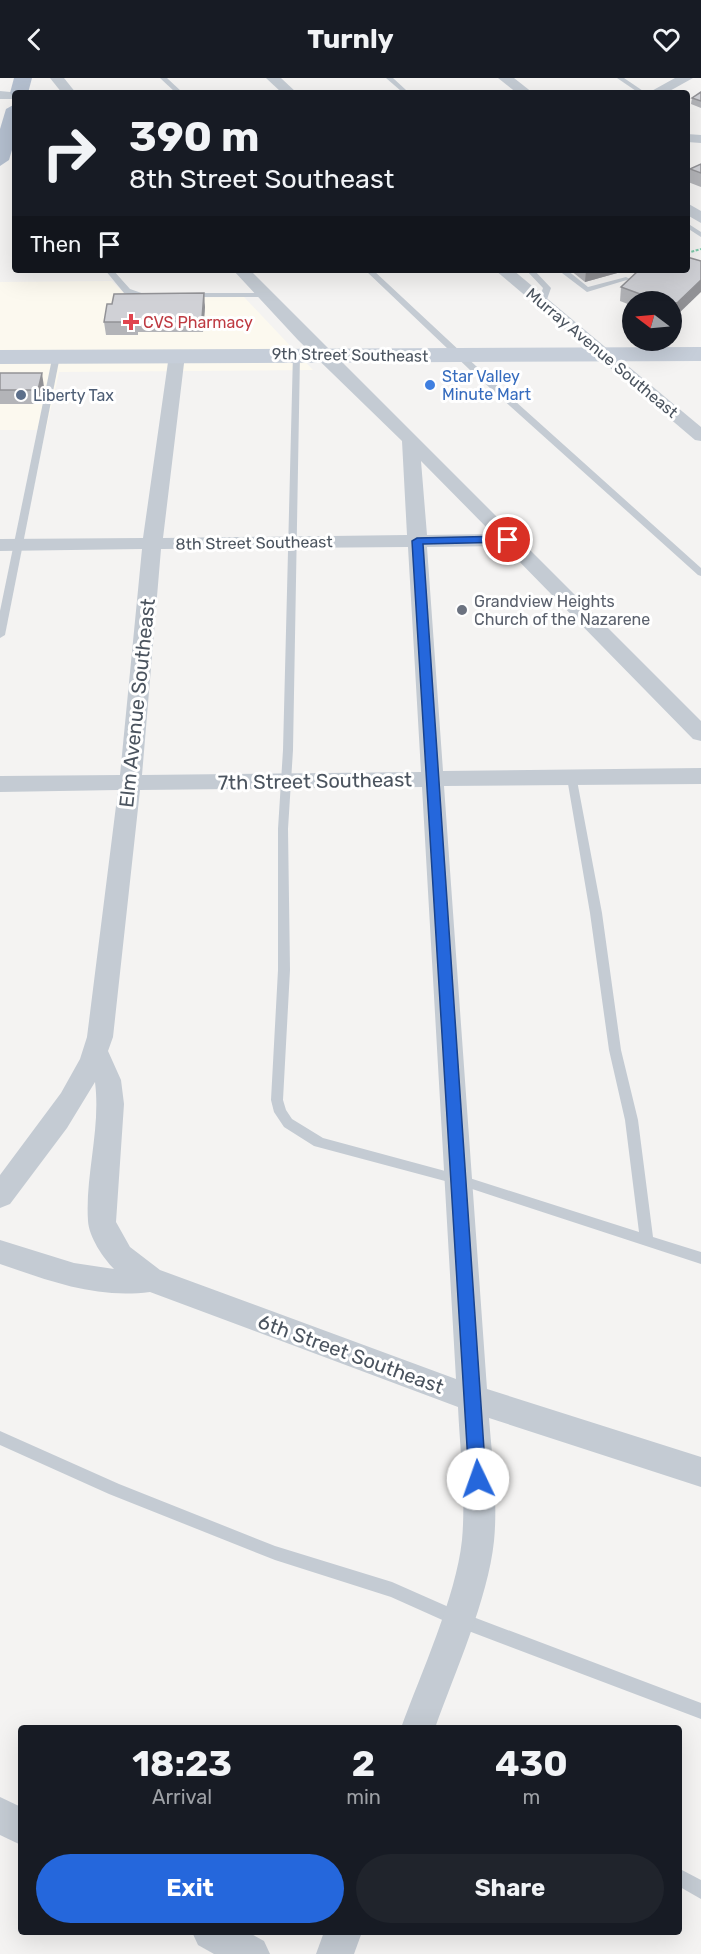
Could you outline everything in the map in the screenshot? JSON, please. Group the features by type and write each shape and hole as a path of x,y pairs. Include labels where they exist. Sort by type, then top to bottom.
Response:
{"main road":[{"path":"0,160 12,119"}],"street":[{"path":"57,78 67,90"},
{"path":"273,78 287,90"},
{"path":"505,78 522,90"},
{"path":"661,90 686,78"},
{"path":"245,273 324,356 351,379 701,734"},
{"name":"Murray Avenue Southeast","path":"507,273 698,430"},
{"name":"9th Street Southeast","path":"0,357 701,354"},
{"name":"Elm Avenue Southeast","path":"0,1196 79,1088 96,1052 100,1037 130,783 152,544 177,355"},
{"path":"411,442 479,1499 478,1540 470,1582 425,1725"},
{"name":"8th Street Southeast","path":"9,545 508,540"},
{"name":"7th Street Southeast","path":"0,784 701,776"},
{"path":"96,1052 108,1080 111,1104 102,1222 106,1238 116,1253 132,1269 150,1280"},
{"name":"6th Street Southeast","path":"0,1252 97,1282 115,1284 150,1280 474,1399 701,1472"},
{"path":"0,1815 18,1825"},
{"path":"216,1935 251,1954"},
{"path":"335,1954 342,1935"}],"lane":[{"path":"163,78 177,90"},
{"path":"389,78 403,90"},
{"path":"620,78 638,90"},
{"path":"112,273 127,291 152,296"},
{"path":"372,273 701,573"},
{"path":"533,273 547,288 542,303"},
{"path":"566,273 587,290 626,279"},
{"path":"173,295 265,295"},
{"path":"296,355 290,542 287,782 283,829 284,970 277,1100 280,1112 288,1123 319,1142 460,1180 701,1258"},
{"path":"0,635 9,545 56,356"},
{"path":"572,778 596,913 615,1050 621,1070 640,1186 646,1240"},
{"path":"0,1438 114,1489 264,1549 392,1590 458,1619 701,1711"},
{"path":"682,1879 701,1890"}],"path":[{"path":"690,252 698,250"}],"shaded area":[{"path":"112,281 123,292 142,298 244,297 313,370 59,372 46,430 0,430 0,282"}],"building":[{"path":"701,92 701,101 692,98"},
{"path":"701,164 701,173 690,169"},
{"path":"690,258 701,261 701,280 682,298 682,291 632,291 621,287 636,273 690,273"},
{"path":"204,293 202,318 104,322 107,304 112,304 114,294"},
{"path":"0,373 42,373 38,390 0,390"}],"place":[{"name":"CVS Pharmacy","path":"131,322"},
{"name":"Star Valley Minute Mart","path":"430,385"},
{"name":"Liberty Tax","path":"21,395"},
{"name":"Grandview Heights Church of the Nazarene","path":"462,610"}],"route":[{"path":"478,1479 417,541 508,540"}]}
